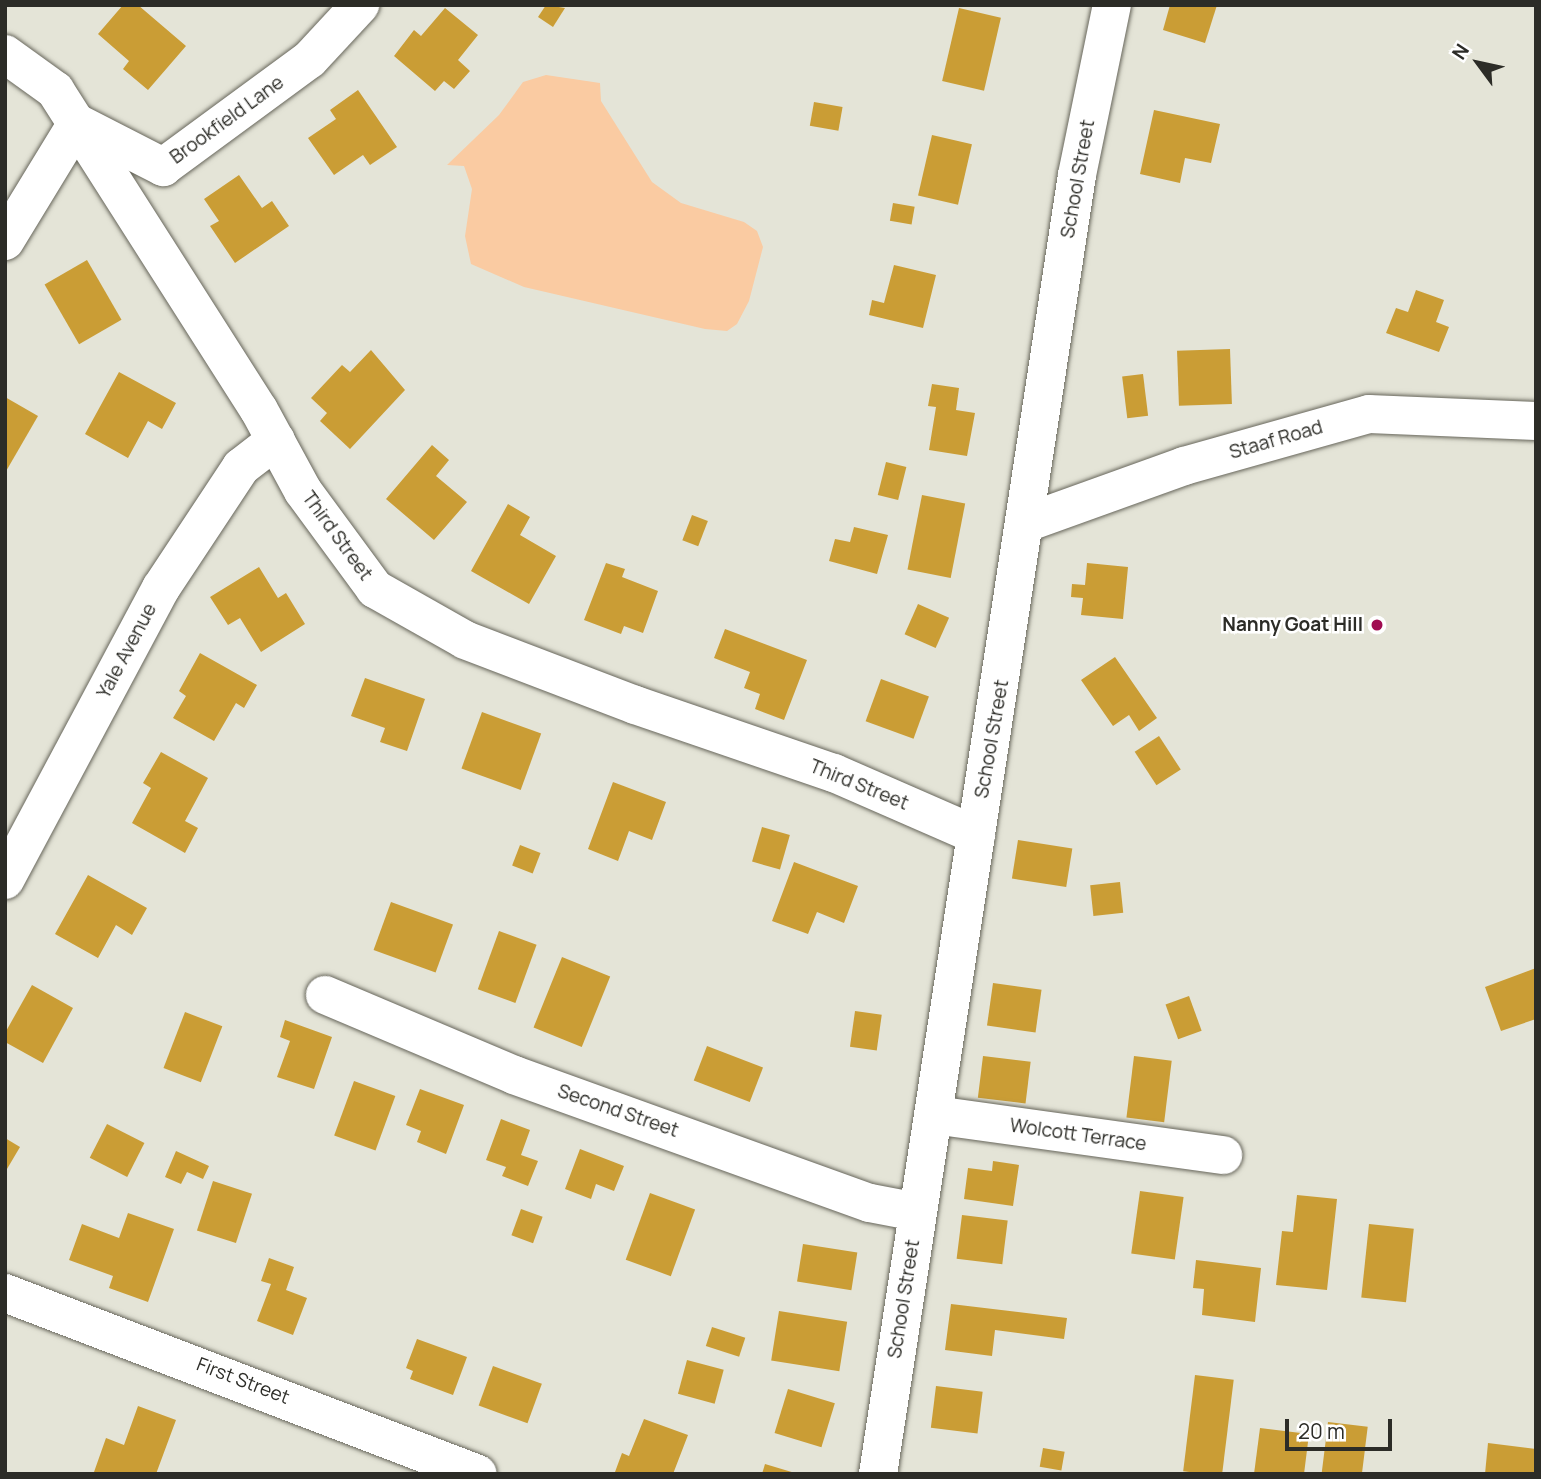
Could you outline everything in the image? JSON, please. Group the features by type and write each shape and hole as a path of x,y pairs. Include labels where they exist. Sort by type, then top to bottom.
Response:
{"street":[{"name":"Brookfield Lane","path":"76,123 163,167 310,59 360,5"},
{"name":"School Street","path":"878,1474 1026,523 1077,176 1112,5"},
{"name":"Third Street","path":"5,54 55,90 275,440 303,491 375,589 443,627 635,705 834,773 976,835"},
{"path":"5,241 76,123"},
{"name":"Staaf Road","path":"1026,523 1184,466 1369,414 1536,421"},
{"name":"Yale Avenue","path":"5,880 161,588 241,467 275,440"},
{"name":"Second Street","path":"325,995 514,1075 870,1203 917,1212"},
{"name":"Wolcott Terrace","path":"934,1115 1223,1155"},
{"name":"First Street","path":"5,1293 478,1474"}],"shaded area":[{"path":"546,75 600,83 601,101 652,182 681,203 744,222 757,231 763,247 749,301 737,324 727,331 705,329 524,287 471,264 465,236 472,189 464,166 447,165 499,115 523,82"}],"building":[{"path":"123,5 138,5 186,46 148,90 123,69 129,61 98,34"},
{"path":"546,5 565,8 553,27 538,17"},
{"path":"1170,5 1217,5 1205,43 1163,30"},
{"path":"445,8 478,35 458,60 470,71 454,89 444,81 435,91 394,56 414,30 421,36"},
{"path":"959,8 1001,18 984,91 942,81"},
{"path":"358,90 397,147 370,165 363,155 334,175 308,138 336,119 330,110"},
{"path":"814,102 843,107 838,131 810,126"},
{"path":"1154,110 1220,124 1211,163 1185,158 1180,183 1140,174"},
{"path":"932,135 972,144 958,205 918,195"},
{"path":"239,175 262,208 272,201 289,226 235,263 210,226 219,221 204,199"},
{"path":"893,203 915,207 912,225 890,221"},
{"path":"87,260 122,320 79,344 45,284"},
{"path":"894,265 936,275 923,328 869,315 872,300 884,303"},
{"path":"1416,290 1444,300 1436,322 1449,327 1439,352 1386,333 1396,308 1408,312"},
{"path":"1230,349 1232,404 1179,406 1177,351"},
{"path":"371,350 405,390 350,449 320,421 327,413 311,398 342,365 350,372"},
{"path":"119,372 176,403 162,429 148,421 128,458 85,434"},
{"path":"1143,374 1148,416 1127,418 1122,377"},
{"path":"932,384 959,388 956,410 975,413 967,456 929,450 936,407 928,406"},
{"path":"5,397 38,416 5,473"},
{"path":"432,445 449,460 436,476 467,502 434,540 386,499"},
{"path":"886,462 906,467 898,500 878,495"},
{"path":"922,495 965,503 951,578 907,570"},
{"path":"508,504 530,517 520,535 556,556 529,604 471,571"},
{"path":"692,515 708,521 698,546 682,540"},
{"path":"854,527 888,535 877,574 829,561 835,539 850,542"},
{"path":"606,563 625,569 622,577 658,591 643,633 624,626 621,634 584,620"},
{"path":"1087,563 1128,567 1123,619 1081,615 1083,598 1071,597 1072,584 1085,585"},
{"path":"259,567 278,598 286,593 305,624 261,652 240,618 228,625 210,597"},
{"path":"918,604 949,618 936,648 905,634"},
{"path":"725,629 807,660 784,720 755,709 760,694 744,688 750,672 714,658"},
{"path":"200,653 257,685 244,708 236,703 214,741 173,718 186,696 179,691"},
{"path":"1115,657 1157,718 1139,731 1129,715 1113,726 1081,680"},
{"path":"365,678 425,699 407,751 380,742 385,728 351,716"},
{"path":"881,679 929,696 914,739 866,721"},
{"path":"482,712 541,734 521,790 461,768"},
{"path":"1159,736 1181,770 1156,785 1135,752"},
{"path":"161,752 208,778 185,821 198,828 185,853 132,823 151,788 143,783"},
{"path":"613,782 666,802 652,840 629,831 618,861 588,849"},
{"path":"762,827 790,835 780,870 752,862"},
{"path":"1018,840 1072,849 1066,887 1012,879"},
{"path":"520,845 541,853 533,873 512,866"},
{"path":"794,862 858,886 844,923 817,912 808,934 772,921"},
{"path":"88,875 147,908 132,935 116,925 98,958 55,934"},
{"path":"1120,882 1123,913 1093,916 1090,885"},
{"path":"391,902 453,925 436,972 374,950"},
{"path":"499,931 537,945 515,1003 478,989"},
{"path":"562,957 610,976 582,1047 534,1027"},
{"path":"1536,968 1536,1019 1501,1031 1485,987"},
{"path":"993,983 1042,990 1036,1032 987,1026"},
{"path":"32,985 73,1008 43,1063 5,1042 5,1033"},
{"path":"1189,996 1202,1031 1178,1039 1166,1005"},
{"path":"855,1011 882,1015 877,1050 850,1047"},
{"path":"185,1012 222,1026 201,1082 163,1068"},
{"path":"285,1020 332,1037 314,1089 277,1077 290,1041 280,1037"},
{"path":"707,1046 763,1068 750,1102 694,1081"},
{"path":"983,1056 1031,1062 1026,1104 978,1098"},
{"path":"1134,1056 1172,1061 1164,1122 1126,1118"},
{"path":"354,1081 395,1096 376,1151 334,1136"},
{"path":"420,1089 464,1105 446,1154 417,1142 421,1131 406,1125"},
{"path":"501,1119 530,1130 521,1155 538,1161 528,1186 502,1176 506,1167 486,1160"},
{"path":"107,1124 144,1143 127,1177 90,1158"},
{"path":"5,1138 20,1147 7,1169 5,1168"},
{"path":"580,1149 624,1166 614,1191 596,1184 591,1199 565,1189"},
{"path":"176,1151 209,1166 203,1179 187,1172 181,1184 165,1177"},
{"path":"993,1161 1019,1165 1013,1206 964,1199 968,1168 992,1171"},
{"path":"213,1181 252,1194 236,1243 197,1230"},
{"path":"1140,1191 1184,1197 1175,1260 1131,1253"},
{"path":"650,1193 695,1209 671,1276 626,1260"},
{"path":"1297,1195 1337,1199 1327,1290 1276,1285 1282,1231 1293,1232"},
{"path":"521,1209 543,1217 533,1243 511,1235"},
{"path":"128,1213 174,1229 148,1302 109,1288 113,1276 69,1260 82,1224 119,1238"},
{"path":"962,1215 1008,1221 1002,1264 957,1259"},
{"path":"1369,1224 1414,1229 1406,1302 1361,1298"},
{"path":"803,1244 857,1253 851,1290 797,1282"},
{"path":"269,1258 294,1267 286,1290 307,1298 293,1335 257,1321 271,1284 261,1281"},
{"path":"1196,1260 1261,1268 1255,1322 1202,1315 1204,1289 1193,1288"},
{"path":"951,1304 1067,1318 1064,1339 995,1330 992,1356 945,1350"},
{"path":"779,1311 847,1322 839,1371 771,1360"},
{"path":"712,1327 745,1338 739,1357 706,1346"},
{"path":"417,1339 467,1357 453,1395 410,1379 413,1371 406,1368"},
{"path":"687,1360 724,1370 715,1404 678,1394"},
{"path":"493,1366 542,1384 527,1423 479,1405"},
{"path":"1195,1375 1234,1380 1222,1474 1183,1471"},
{"path":"936,1386 983,1392 978,1433 931,1428"},
{"path":"788,1389 835,1403 821,1447 775,1433"},
{"path":"138,1406 176,1420 156,1474 94,1472 106,1438 124,1445"},
{"path":"644,1419 688,1435 673,1474 615,1472 622,1453 629,1456"},
{"path":"1328,1422 1368,1427 1362,1474 1322,1474"},
{"path":"1260,1428 1309,1434 1304,1474 1254,1474"},
{"path":"1488,1443 1536,1449 1536,1474 1485,1474"},
{"path":"1043,1448 1065,1452 1061,1471 1040,1467"},
{"path":"765,1464 795,1473 795,1474 762,1474"}],"place":[{"name":"Nanny Goat Hill","path":"1377,625"}]}
